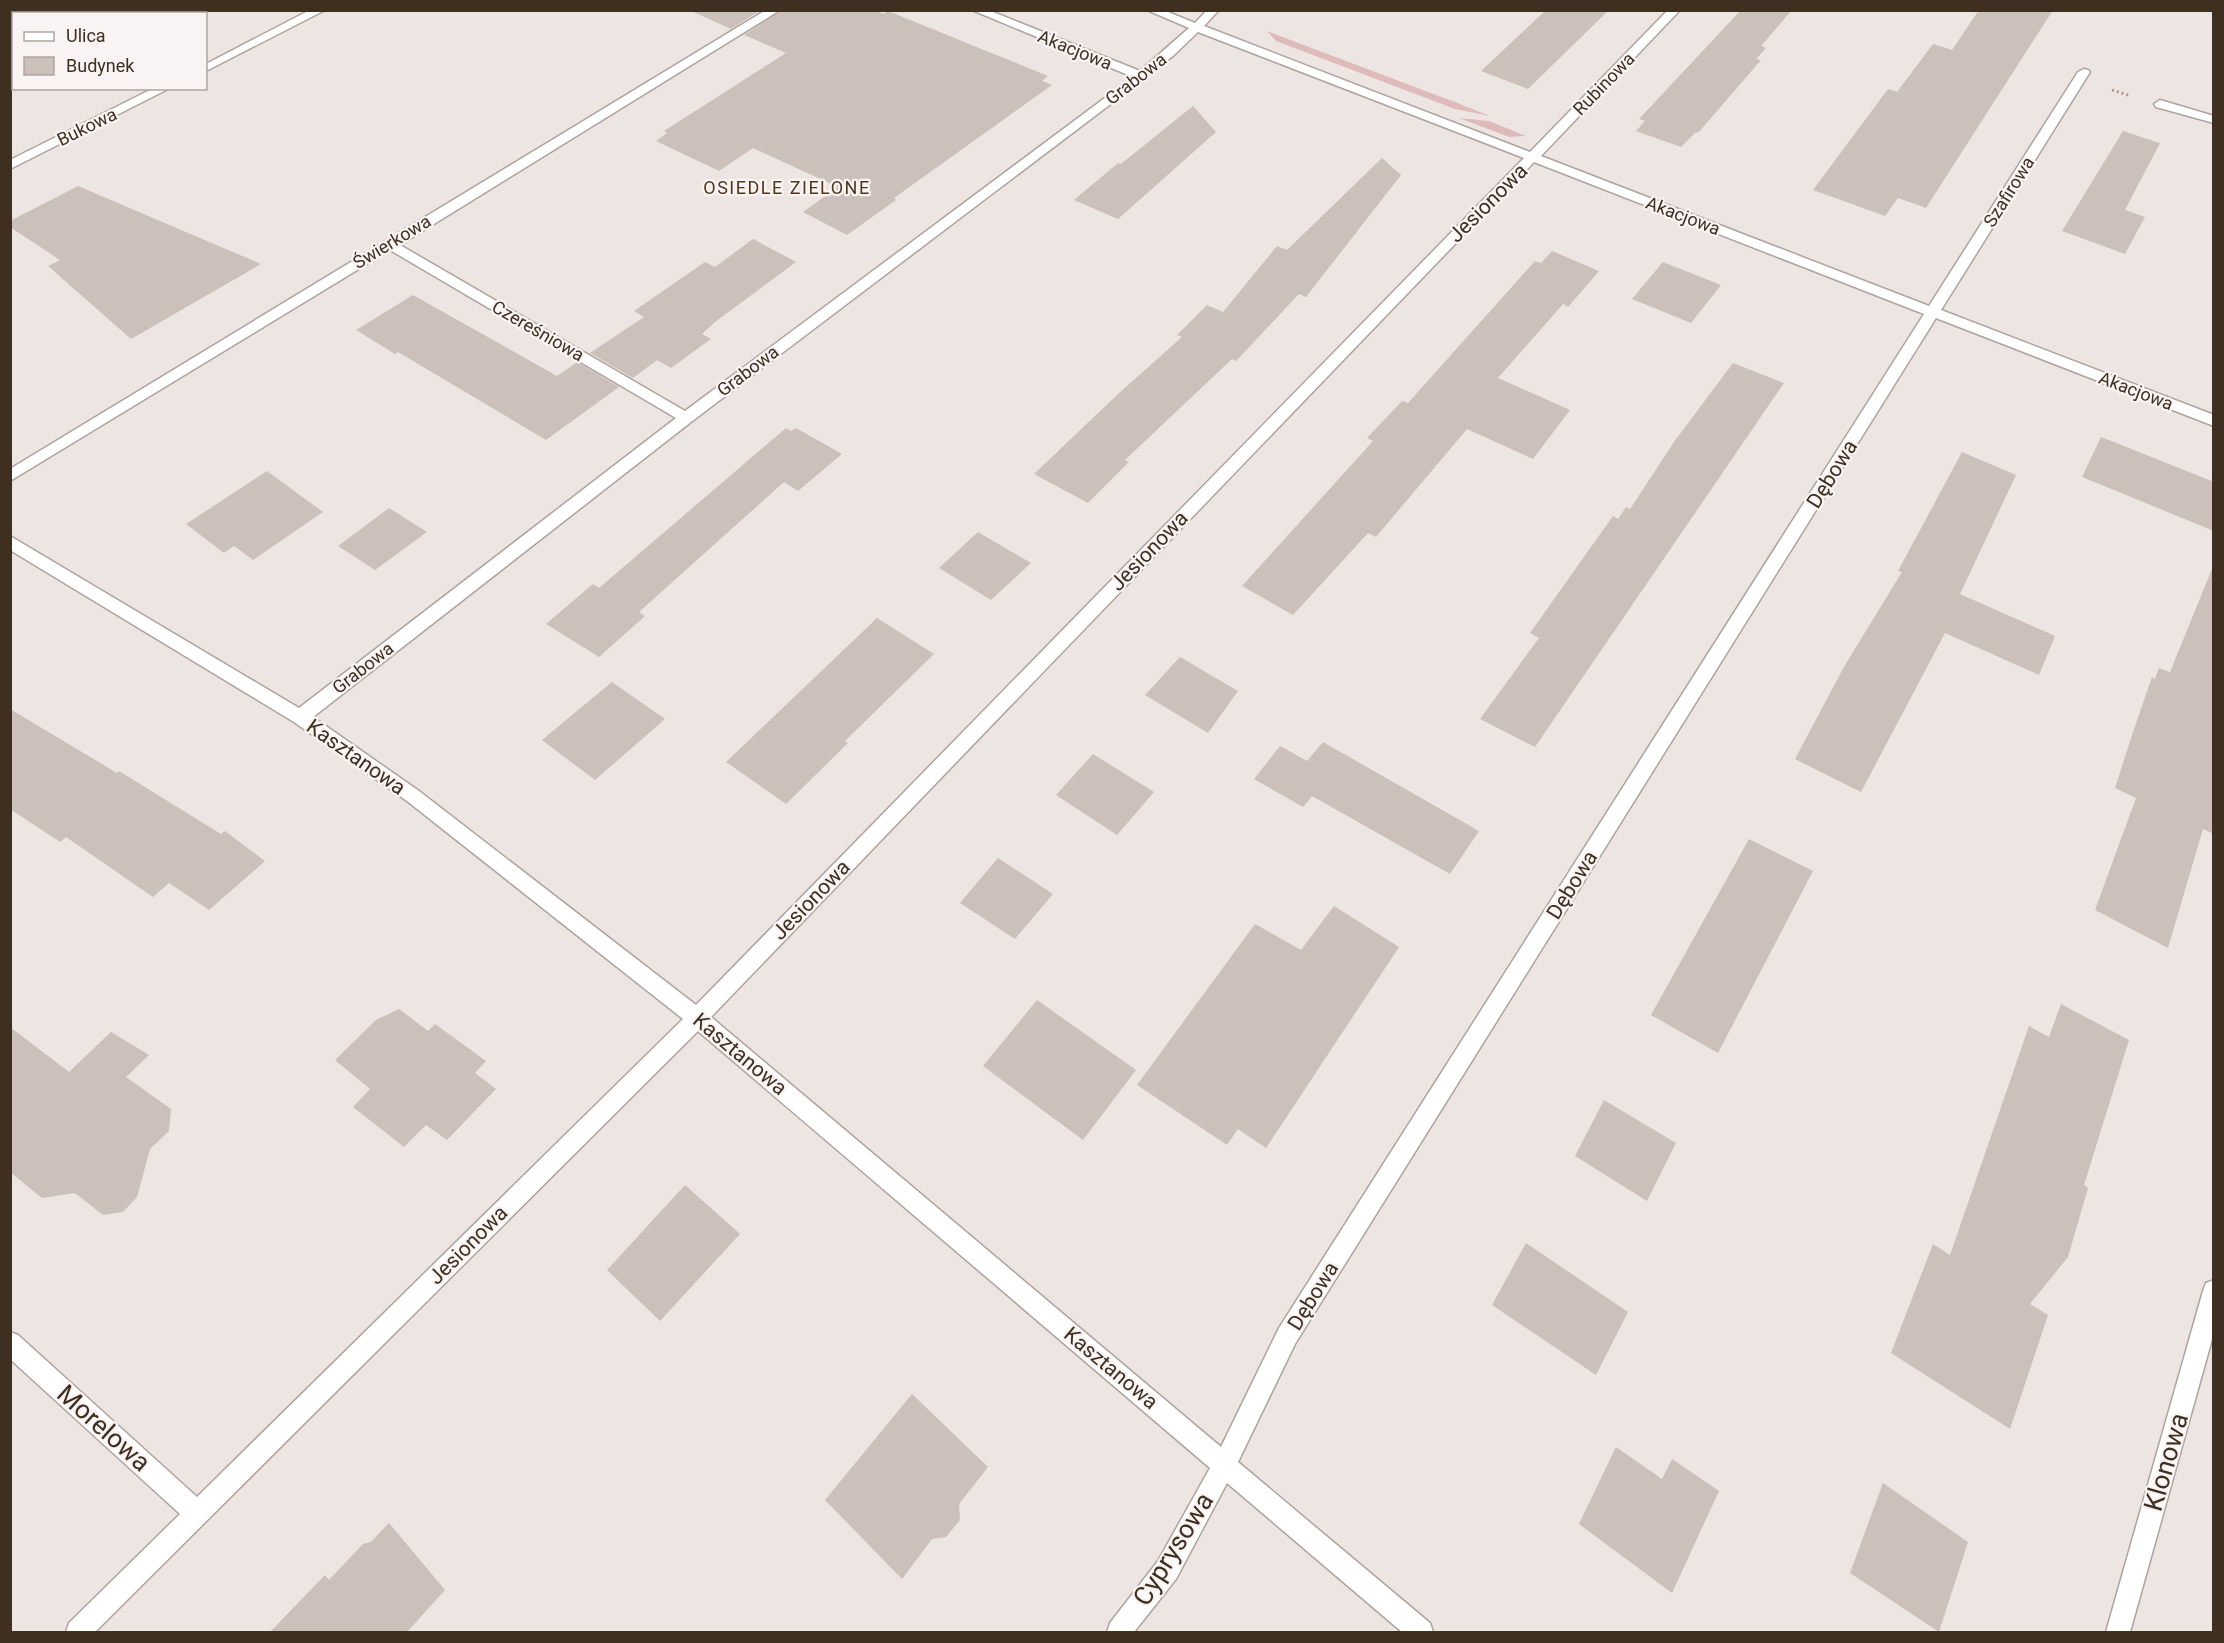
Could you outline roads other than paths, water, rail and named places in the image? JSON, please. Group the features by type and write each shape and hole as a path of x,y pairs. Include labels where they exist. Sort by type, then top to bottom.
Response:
{"street":[{"path":"207,67 320,10"},
{"name":"Świerkowa","path":"10,476 775,10"},
{"name":"Akacjowa","path":"977,10 1141,76"},
{"name":"Akacjowa","path":"1152,10 2214,421"},
{"name":"Grabowa","path":"300,717 686,418 1141,76 1170,53 1214,10"},
{"name":"Rubinowa","path":"1533,158 1676,10"},
{"name":"Szafirowa","path":"1934,313 2082,76"},
{"name":"Bukowa","path":"10,165 160,90"},
{"path":"2160,104 2214,120"},
{"name":"Jesionowa","path":"78,1632 698,1018 1484,205 1533,158"},
{"name":"Czereśniowa","path":"389,244 686,418"},
{"name":"Dębowa","path":"1225,1464 1287,1336 1934,313"},
{"name":"Kasztanowa","path":"10,542 300,717 413,796 698,1018 1421,1632"},
{"name":"Klonowa","path":"2118,1632 2214,1291"},
{"name":"Morelowa","path":"10,1343 197,1513"},
{"name":"Cyprysowa","path":"1119,1632 1167,1570 1225,1464"}],"district":[{"name":"OSIEDLE ZIELONE","path":"787,188"}]}
